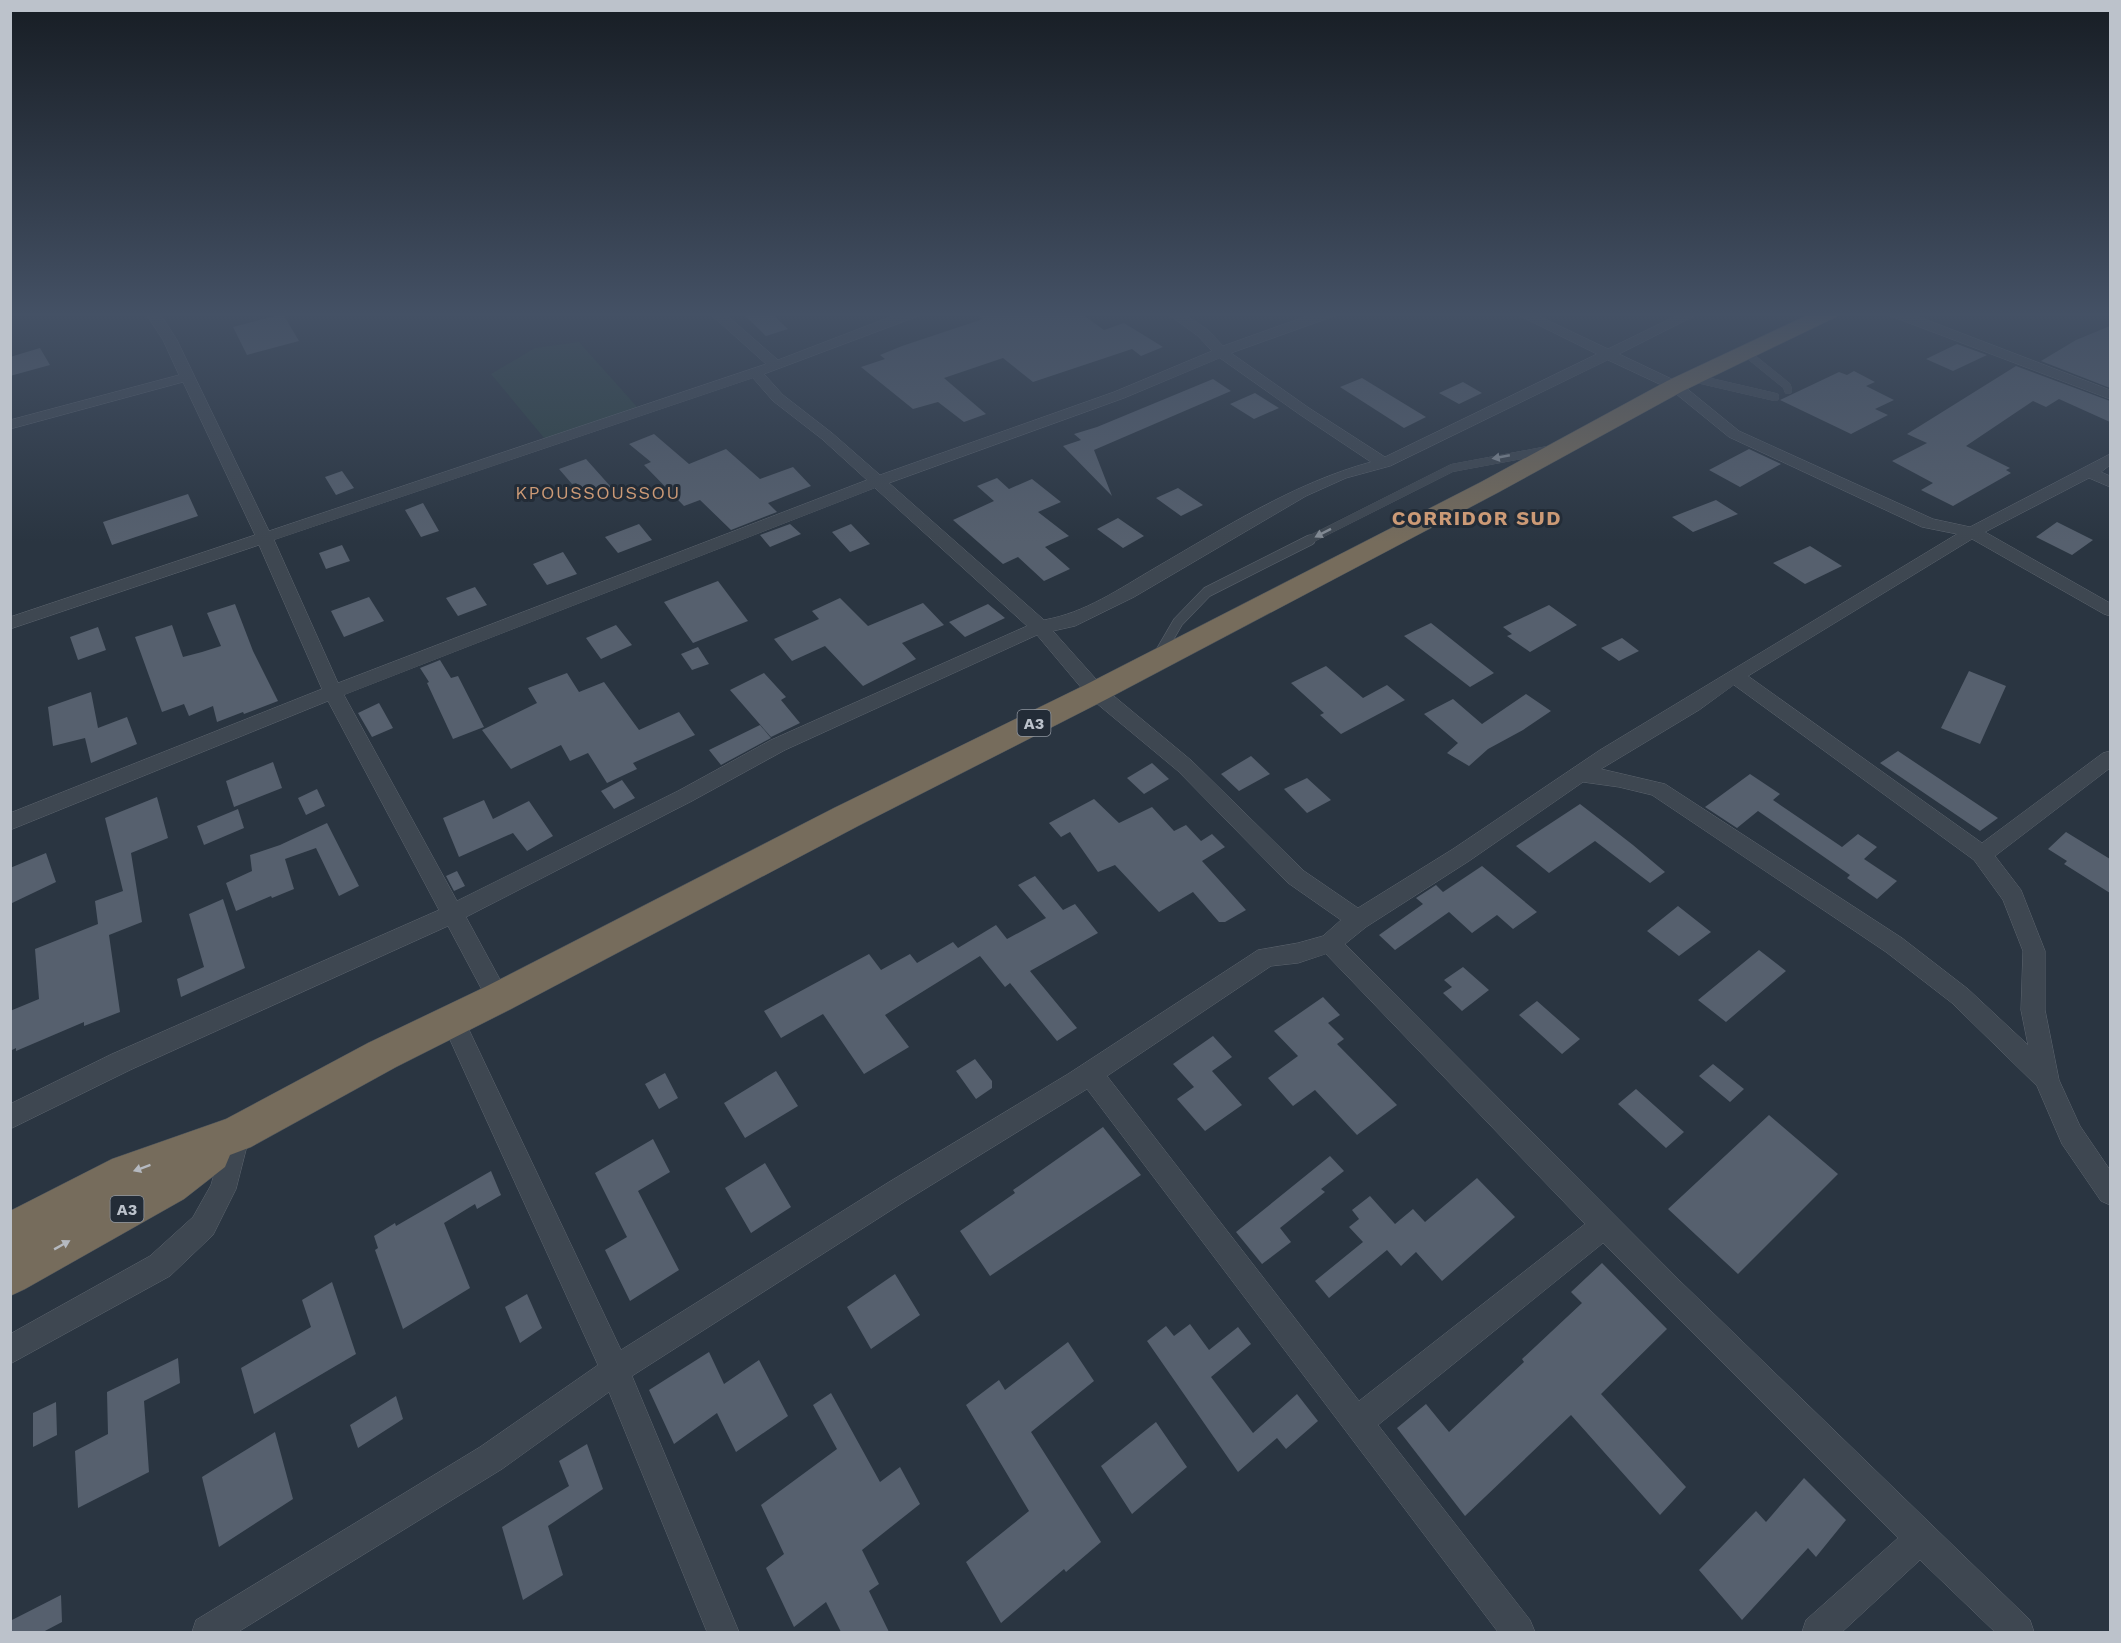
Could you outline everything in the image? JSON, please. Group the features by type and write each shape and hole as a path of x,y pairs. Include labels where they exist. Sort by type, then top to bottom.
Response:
{"highway":[{"name":"A3","path":"10,1274 169,1185 237,1134 382,1055 498,998 846,817 1096,692 1490,487 1671,389"},
{"name":"A3","path":"10,1234 127,1173 237,1134"}],"street":[{"path":"10,425 145,389"},
{"path":"194,389 266,539 333,692 498,998"},
{"path":"10,623 266,539 706,389"},
{"path":"770,389 1040,627 1096,692 1185,766 1296,877 1358,920"},
{"path":"10,822 333,692 876,482 1134,389"},
{"path":"1273,389 1384,463"},
{"path":"10,1117 121,1062 453,913 685,796 778,745 1040,627 1069,622 1128,593 1300,493 1340,475 1384,463 1537,389"},
{"path":"1690,389 1734,434 1928,523 1972,532 2110,610"},
{"path":"2093,389 2110,395"},
{"path":"208,1632 491,1458 615,1370 888,1197 1090,1074 1266,957 1298,952 1330,943 1358,920 1734,676 1972,532 2100,477 2110,459"},
{"path":"1734,676 1982,854 2013,896 2034,951 2032,1010 2047,1080 2071,1135 2110,1192"},
{"path":"1982,854 2110,758"},
{"path":"1580,774 1619,779 1658,789 1823,897 1894,945 1960,996 2047,1080"},
{"path":"1330,943 1603,1226 1920,1539 2018,1632"},
{"path":"453,1020 615,1370 723,1632"},
{"path":"1090,1074 1518,1632"},
{"path":"10,1350 160,1266 203,1226 223,1189 237,1134"},
{"path":"1357,1422 1603,1226"},
{"path":"1818,1632 1920,1539"}],"lane":[{"path":"1722,389 1775,397"}],"green space":[{"path":"503,389 621,389 638,408 545,439"}],"building":[{"path":"888,389 956,389 986,414 964,422 938,402 913,409"},
{"path":"1190,389 1228,389 1231,391 1094,450 1112,496 1063,446 1081,440 1074,434 1097,427"},
{"path":"1343,389 1380,389 1426,417 1404,428"},
{"path":"1448,389 1475,389 1482,393 1459,404 1439,393"},
{"path":"1804,389 1871,389 1894,400 1875,409 1888,415 1851,434 1780,400"},
{"path":"1980,389 2077,389 2110,401 2110,422 2059,399 2046,407 2033,401 1966,446 2010,468 2006,470 2011,473 1953,506 1921,490 1933,483 1892,461 1927,443 1907,434"},
{"path":"1255,393 1279,408 1254,419 1230,404"},
{"path":"654,434 689,464 726,449 760,479 793,467 811,486 768,503 777,512 731,530 700,500 684,506 644,465 651,462 629,444"},
{"path":"1749,449 1781,464 1740,487 1709,470"},
{"path":"586,459 611,487 590,496 576,483 572,484 559,469"},
{"path":"342,471 354,488 336,495 325,477"},
{"path":"997,478 1009,489 1032,479 1061,502 1038,512 1069,536 1045,547 1070,569 1044,581 1018,557 1003,564 953,520 994,501 977,486"},
{"path":"1178,488 1203,505 1181,516 1156,498"},
{"path":"188,494 198,516 112,545 103,522"},
{"path":"1716,500 1738,514 1693,532 1672,517"},
{"path":"423,503 439,531 421,537 405,510"},
{"path":"1118,518 1144,536 1123,548 1097,529"},
{"path":"2057,522 2093,540 2072,555 2036,537"},
{"path":"639,524 652,540 618,553 605,537"},
{"path":"790,524 801,534 770,547 760,535"},
{"path":"851,524 870,544 850,552 832,532"},
{"path":"342,545 350,561 326,569 319,553"},
{"path":"1810,546 1842,566 1805,584 1773,563"},
{"path":"563,552 577,574 547,585 533,564"},
{"path":"718,581 748,621 693,643 664,602"},
{"path":"475,587 487,605 458,616 446,598"},
{"path":"369,597 384,621 344,637 331,611"},
{"path":"840,598 868,626 923,603 944,625 902,643 916,659 863,686 825,646 792,661 774,639 819,619 812,611"},
{"path":"235,604 253,651 278,701 217,722 213,706 189,716 184,704 162,712 135,637 172,625 183,657 221,646 207,613"},
{"path":"988,604 1005,618 965,637 949,622"},
{"path":"1549,605 1577,625 1530,652 1507,636 1512,634 1503,627"},
{"path":"1431,623 1494,673 1470,687 1404,636"},
{"path":"616,625 632,645 601,659 586,638"},
{"path":"98,627 106,650 78,660 70,637"},
{"path":"1622,638 1639,651 1619,661 1601,648"},
{"path":"698,647 709,664 692,670 681,654"},
{"path":"440,660 451,678 458,676 484,727 453,739 427,683 429,682 420,668"},
{"path":"1326,666 1363,698 1387,685 1405,700 1341,734 1320,715 1324,713 1291,683"},
{"path":"1969,671 2006,686 1980,744 1941,728"},
{"path":"567,673 579,692 604,682 639,730 679,712 695,735 633,763 637,769 607,783 588,753 570,761 561,745 511,769 482,730 537,703 528,688"},
{"path":"764,673 786,697 781,700 800,723 771,737 730,690"},
{"path":"91,692 98,728 127,717 137,744 91,763 85,738 53,746 48,707"},
{"path":"1526,694 1551,711 1523,730 1488,749 1469,766 1447,753 1458,743 1424,714 1453,699 1482,724"},
{"path":"379,703 393,728 372,737 358,713"},
{"path":"760,725 771,738 721,765 709,750"},
{"path":"1898,751 1998,818 1980,831 1880,763"},
{"path":"1251,756 1270,774 1239,791 1221,774"},
{"path":"273,762 282,788 234,807 226,781"},
{"path":"1152,763 1169,779 1144,794 1127,778"},
{"path":"1750,774 1780,794 1773,800 1842,847 1858,834 1877,847 1864,859 1897,881 1877,899 1847,878 1850,875 1758,811 1737,828 1705,807"},
{"path":"1307,778 1331,800 1307,813 1284,789"},
{"path":"622,780 635,798 614,809 601,791"},
{"path":"317,789 325,806 306,815 298,798"},
{"path":"157,797 168,838 131,853 142,922 109,935 120,1012 84,1026 84,1022 16,1051 16,1048 10,1051 10,1011 39,999 35,949 98,924 95,901 123,891 105,818"},
{"path":"1094,799 1119,823 1152,807 1174,831 1186,825 1201,841 1212,834 1225,847 1202,861 1246,910 1225,922 1219,922 1193,892 1159,912 1115,865 1098,872 1070,832 1061,837 1049,823"},
{"path":"484,800 493,819 529,801 553,836 527,851 513,833 459,857 443,818"},
{"path":"1580,804 1665,872 1650,883 1595,841 1549,873 1516,846"},
{"path":"238,809 244,828 204,845 197,826"},
{"path":"327,823 359,886 339,896 316,848 285,859 294,889 236,911 226,883 252,871 250,855 280,845"},
{"path":"2066,832 2110,859 2110,893 2064,864 2067,861 2048,849"},
{"path":"46,853 56,882 10,904 10,868"},
{"path":"1482,866 1537,912 1513,929 1497,915 1472,933 1449,912 1395,950 1379,935 1423,904 1416,898 1436,885 1443,892"},
{"path":"457,871 465,886 454,891 446,876"},
{"path":"1035,876 1063,910 1075,904 1098,933 1030,971 1077,1028 1057,1041 1010,983 1005,987 980,956 885,1015 909,1047 864,1074 823,1014 781,1038 764,1011 869,954 881,970 910,954 917,963 953,942 958,948 996,925 1007,939 1046,918 1018,885"},
{"path":"223,899 245,968 181,997 177,979 204,967 189,914"},
{"path":"1678,906 1711,932 1679,956 1647,931"},
{"path":"1759,950 1786,971 1726,1022 1698,1000"},
{"path":"1463,967 1489,990 1462,1011 1443,993 1452,987 1444,980"},
{"path":"1323,997 1340,1015 1328,1023 1344,1039 1337,1044 1397,1105 1357,1135 1315,1090 1293,1106 1268,1078 1298,1056 1274,1031"},
{"path":"1537,1001 1580,1039 1562,1054 1519,1015"},
{"path":"1213,1036 1232,1057 1212,1071 1242,1105 1205,1131 1177,1099 1194,1087 1173,1064"},
{"path":"975,1059 992,1081 992,1088 976,1099 956,1071"},
{"path":"1713,1064 1744,1089 1730,1102 1699,1076"},
{"path":"776,1071 798,1106 745,1138 724,1103"},
{"path":"665,1073 678,1098 659,1109 645,1084"},
{"path":"1636,1089 1684,1132 1666,1148 1618,1104"},
{"path":"1769,1115 1838,1174 1738,1274 1668,1209"},
{"path":"1103,1127 1141,1175 990,1276 960,1231 1015,1193 1013,1190"},
{"path":"653,1139 670,1172 638,1191 679,1270 630,1301 605,1250 627,1237 595,1173"},
{"path":"1330,1156 1344,1171 1321,1189 1325,1192 1280,1228 1291,1242 1262,1264 1236,1232"},
{"path":"765,1163 791,1207 751,1233 725,1188"},
{"path":"491,1171 501,1195 477,1209 475,1204 444,1223 470,1288 403,1329 375,1250 378,1248 374,1236 395,1223 396,1226"},
{"path":"1477,1178 1515,1217 1442,1281 1416,1252 1401,1266 1387,1250 1329,1298 1315,1281 1363,1242 1349,1227 1359,1219 1352,1210 1370,1196 1395,1224 1413,1209 1425,1222"},
{"path":"1602,1263 1667,1329 1601,1394 1686,1487 1660,1515 1571,1415 1465,1516 1397,1428 1426,1404 1449,1432 1524,1362 1522,1359 1582,1303 1571,1292"},
{"path":"895,1274 920,1315 871,1349 847,1307"},
{"path":"332,1282 356,1354 254,1414 241,1368 311,1327 302,1300"},
{"path":"527,1294 542,1328 520,1343 505,1307"},
{"path":"1190,1324 1209,1350 1238,1327 1251,1344 1211,1377 1253,1433 1297,1394 1318,1421 1286,1449 1277,1438 1238,1472 1147,1341 1166,1326 1174,1336"},
{"path":"1068,1342 1094,1381 1031,1432 1101,1542 1066,1572 1064,1569 1001,1623 966,1562 1029,1511 966,1405 999,1380 1005,1390"},
{"path":"709,1352 724,1384 759,1360 788,1416 736,1452 717,1413 674,1444 649,1390"},
{"path":"178,1358 180,1383 144,1401 149,1472 78,1508 75,1451 108,1434 107,1392"},
{"path":"831,1393 880,1482 900,1467 920,1504 862,1550 879,1584 869,1591 889,1632 841,1632 826,1602 794,1627 766,1568 784,1554 761,1505 837,1449 813,1405"},
{"path":"396,1396 403,1419 358,1448 350,1425"},
{"path":"56,1402 57,1435 33,1447 33,1413"},
{"path":"1156,1422 1187,1467 1132,1514 1101,1466"},
{"path":"275,1432 293,1499 219,1547 202,1477"},
{"path":"587,1444 603,1489 548,1526 563,1575 523,1600 502,1527 569,1486 559,1461"},
{"path":"1804,1478 1846,1520 1816,1557 1808,1548 1742,1620 1699,1570 1756,1511 1766,1522"},
{"path":"61,1595 62,1622 43,1632 10,1632 10,1621"}],"district":[{"name":"KPOUSSOUSSOU","path":"598,493"},
{"name":"CORRIDOR SUD","path":"1477,518"}]}
